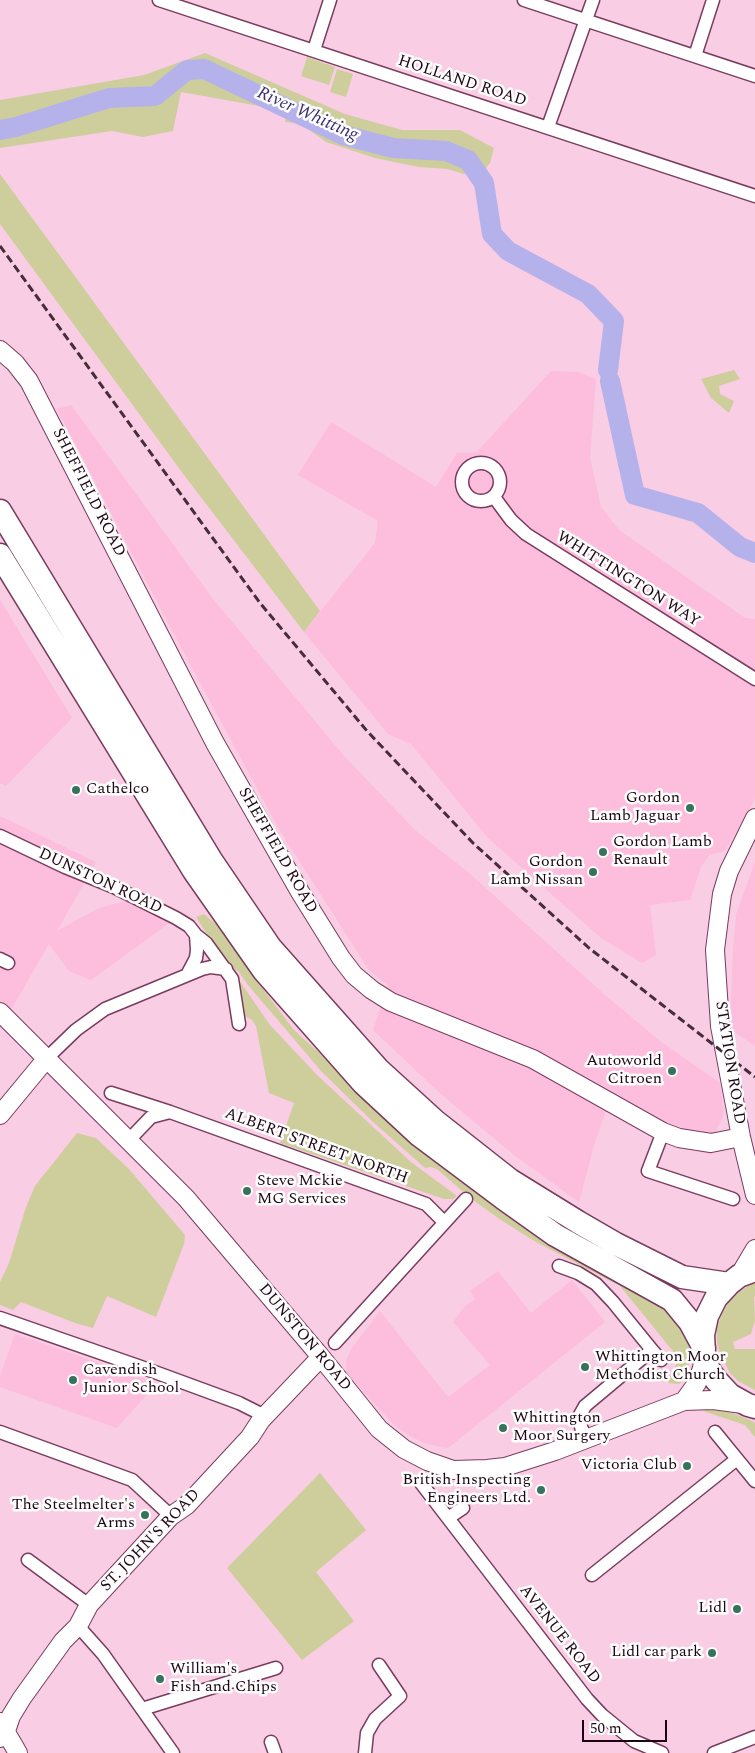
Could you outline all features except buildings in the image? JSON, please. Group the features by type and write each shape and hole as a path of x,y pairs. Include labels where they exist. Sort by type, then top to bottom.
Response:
{"highway":[{"path":"0,510 211,860 264,940 378,1070 435,1121 510,1180 616,1244 682,1277 741,1277"},
{"path":"0,555 194,871 264,972 363,1083 419,1135 502,1198 555,1234 672,1300 690,1322 704,1351 709,1370 716,1380 730,1395 751,1406"},
{"path":"704,1351 703,1335 707,1316 716,1298 741,1277"}],"main road":[{"name":"SHEFFIELD ROAD","path":"0,350 15,363 30,381 215,743 300,892 354,976 392,1002 533,1060 663,1132 679,1138 711,1143 741,1137"},
{"name":"STATION ROAD","path":"755,818 729,871 722,894 715,950 720,1026 741,1137 755,1195"},
{"name":"DUNSTON ROAD","path":"0,1012 186,1198 321,1357 379,1429 404,1449 426,1461 454,1470 505,1467 555,1451 684,1401 713,1400 751,1406"},
{"path":"0,1115 47,1058"},
{"path":"741,1277 755,1249"},
{"path":"684,1401 697,1383 702,1368 704,1351"},
{"name":"ST. JOHN'S ROAD","path":"2,1731 22,1698 63,1640 78,1626 89,1605 171,1516 187,1505 250,1438 265,1416 321,1357"},
{"path":"2,1731 18,1753"}],"street":[{"name":"HOLLAND ROAD","path":"159,0 755,196"},
{"path":"314,50 330,0"},
{"path":"524,0 755,76"},
{"path":"548,127 593,0"},
{"path":"695,56 713,0"},
{"name":"WHITTINGTON WAY","path":"494,497 511,520 526,534 755,679"},
{"name":"DUNSTON ROAD","path":"0,836 65,867 114,887 189,926 206,943 232,979 239,1024"},
{"path":"187,975 196,958 196,935"},
{"path":"47,1058 76,1030 105,1009 211,967 226,969"},
{"name":"ALBERT STREET NORTH","path":"111,1093 170,1112 426,1204 444,1222"},
{"path":"128,1141 151,1117 170,1112"},
{"path":"663,1132 648,1171 716,1187 733,1200"},
{"path":"335,1343 466,1199"},
{"path":"559,1266 578,1273 596,1284 661,1360"},
{"path":"0,1318 150,1370 239,1403 265,1416"},
{"path":"586,1438 581,1427 580,1416 584,1406 652,1350"},
{"path":"0,1432 132,1480 171,1516"},
{"path":"715,1432 755,1481"},
{"path":"592,1574 737,1459"},
{"name":"AVENUE ROAD","path":"421,1482 602,1715 634,1741 662,1753"},
{"path":"448,1518 463,1508"},
{"path":"28,1560 89,1605"},
{"path":"78,1626 103,1654 173,1753"},
{"path":"364,1753 367,1733 375,1719 400,1696 379,1665"},
{"path":"142,1708 276,1668"},
{"path":"714,1753 755,1737"}],"shaded area":[{"path":"551,371 577,372 596,379 590,458 601,507 619,530 745,618 755,619 755,799 725,851 709,855 701,867 690,900 650,905 656,955 642,963 601,938 488,838 411,744 388,734 304,632 375,543 378,521 298,475 331,422 436,487 457,453 477,452"},
{"path":"71,405 213,599 345,757 415,830 469,873 605,995 660,1041 720,1083 724,1112 717,1128 712,1155 671,1144 607,1108 594,1145 579,1202 514,1155 442,1095 373,1030 388,985 369,970 280,831 168,623 57,409"},
{"path":"0,600 72,718 6,786 0,783"},
{"path":"0,816 96,862 57,931 99,908 135,897 176,918 91,980 69,971 49,944 0,1029"},
{"path":"755,862 755,1046 730,1029 736,915"},
{"path":"498,1271 531,1313 572,1280 605,1322 448,1448 427,1444 394,1425 346,1373 346,1360 352,1348 380,1311 448,1397 490,1365 453,1322 465,1306 475,1299 470,1291"},
{"name":"Cavendish Junior School","path":"15,1334 157,1383 117,1428 0,1387 0,1376"}],"green space":[{"path":"205,53 345,114 402,130 460,130 494,148 490,163 485,169 464,174 447,169 419,167 375,158 326,142 301,124 285,122 287,111 181,92 173,131 143,137 112,131 0,148 0,100 144,75"},
{"path":"307,57 335,67 329,85 301,76"},
{"path":"337,69 353,74 346,97 330,92"},
{"path":"0,174 320,611 304,632 184,475 0,224"},
{"path":"734,370 740,379 719,386 720,394 734,401 729,413 711,398 701,379"},
{"path":"204,914 217,925 294,1030 357,1087 665,1306 687,1336 692,1358 680,1384 668,1383 677,1362 676,1355 620,1286 536,1242 470,1198 437,1169 425,1168 372,1121 321,1071 239,972 225,963 196,917"},
{"path":"235,976 270,1025 318,1076 411,1162 457,1196 453,1199 444,1199 280,1143 294,1103 269,1093 256,1026 252,1020 245,1016"},
{"path":"77,1133 96,1138 129,1169 185,1235 184,1244 156,1317 107,1296 93,1328 21,1302 13,1310 0,1305 0,1282 9,1263 26,1207 35,1186"},
{"path":"755,1283 755,1321 751,1334 733,1342 735,1349 755,1349 755,1390 738,1381 730,1373 720,1354 717,1342 717,1328 730,1299 749,1285"},
{"path":"719,1409 752,1421 755,1423 755,1437 745,1425 703,1411"},
{"path":"320,1473 366,1530 316,1572 354,1621 302,1660 227,1568"}],"waterway":[{"name":"River Whitting","path":"0,130 16,127 109,98 155,96 187,70 204,69 343,135 393,148 446,151 468,160 484,183 492,234 508,251 588,294 614,321 608,370"},
{"name":"River Whitting","path":"610,381 635,495 698,513 740,547 755,553"}],"railway":[{"path":"0,246 260,603 367,731 473,843 589,948 755,1077"}],"place":[{"name":"Cathelco","path":"76,790"},
{"name":"Gordon Lamb Jaguar","path":"690,808"},
{"name":"Gordon Lamb Renault","path":"603,852"},
{"name":"Gordon Lamb Nissan","path":"593,872"},
{"name":"Autoworld Citroen","path":"672,1071"},
{"name":"Steve Mckie MG Services","path":"247,1191"},
{"name":"Whittington Moor Methodist Church","path":"585,1367"},
{"name":"Cavendish Junior School","path":"73,1380"},
{"name":"Whittington Moor Surgery","path":"503,1428"},
{"name":"Victoria Club","path":"687,1466"},
{"name":"British Inspecting Engineers Ltd.","path":"541,1490"},
{"name":"The Steelmelter's Arms","path":"145,1515"},
{"name":"Lidl","path":"737,1609"},
{"name":"Lidl car park","path":"712,1653"},
{"name":"William's Fish and Chips","path":"160,1679"}]}
